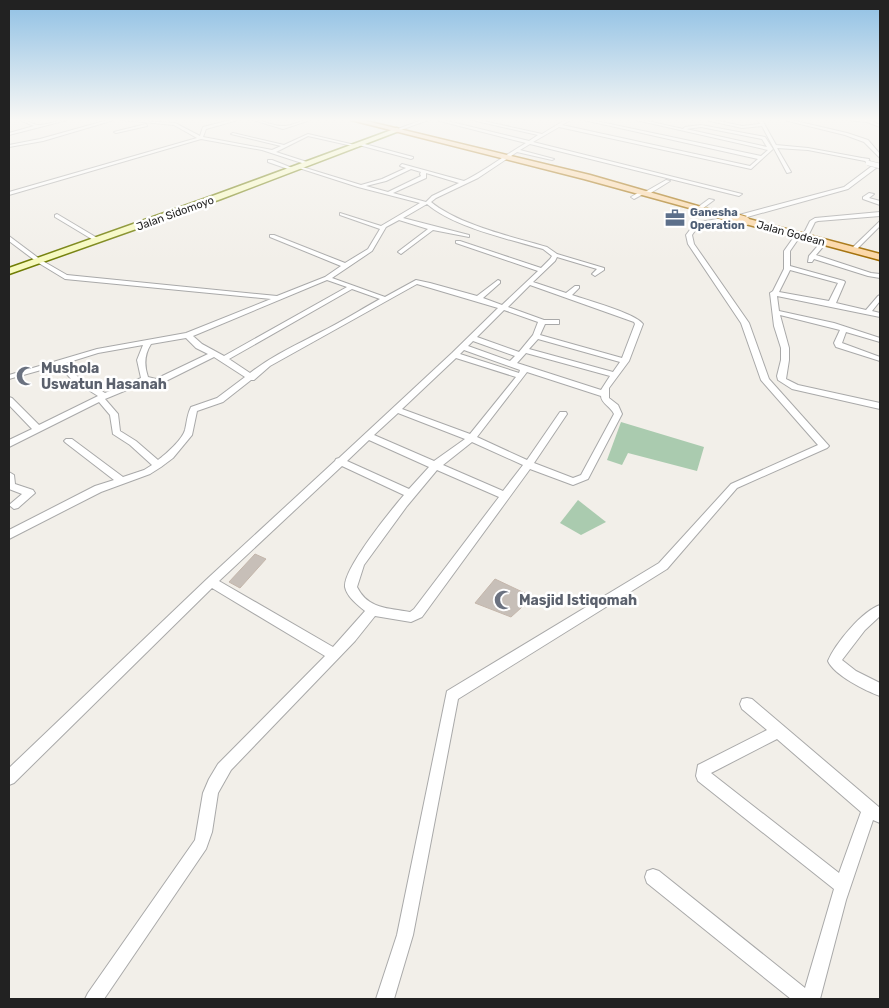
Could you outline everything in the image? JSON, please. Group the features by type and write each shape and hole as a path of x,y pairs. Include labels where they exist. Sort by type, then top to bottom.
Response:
{"main road":[{"name":"Jalan Sidomoyo","path":"9,270 301,167"},
{"name":"Jalan Godean","path":"549,167 880,257"}],"street":[{"path":"10,197 107,167"},
{"path":"301,167 360,186 426,203 484,228 545,248 555,255 582,262 602,270 595,274"},
{"path":"411,167 465,183"},
{"path":"360,186 406,172 411,167"},
{"path":"9,377 120,346 148,343 188,335 328,278 370,250 383,228 434,197 465,183 489,167"},
{"path":"631,167 739,194"},
{"path":"786,167 789,172"},
{"path":"385,999 405,935 452,695 663,566 734,486 824,446 766,380 745,323 691,244 689,235 697,224 740,217 846,188 874,167"},
{"path":"394,169 406,172"},
{"path":"388,194 406,184 424,178 422,174 426,171"},
{"path":"634,197 668,181"},
{"path":"871,194 865,198 880,203"},
{"path":"700,208 711,200"},
{"path":"342,214 383,228"},
{"path":"880,214 813,221 802,236 787,251 787,267 773,293 775,312 785,348 782,380 795,387 880,406"},
{"path":"57,216 97,240"},
{"path":"398,218 468,236"},
{"path":"853,250 880,223"},
{"path":"401,252 432,228"},
{"path":"484,228 458,242 542,270"},
{"path":"871,232 880,235"},
{"path":"272,236 347,266"},
{"path":"9,238 39,261 61,275 71,278 278,297"},
{"path":"808,271 812,256 824,242"},
{"path":"9,778 211,582 462,348 553,260 555,255"},
{"path":"812,256 870,275 880,276"},
{"path":"832,278 842,266"},
{"path":"787,267 808,271 842,282 832,303"},
{"path":"328,278 385,299"},
{"path":"9,535 98,489 147,472 170,456 189,433 194,409 220,400 267,364 411,284 420,282 504,306 542,322 556,322"},
{"path":"478,298 498,282"},
{"path":"396,410 417,416 471,438 528,465 573,482 585,476 618,414 615,406 605,399 605,388 625,361 639,324 637,321 529,283"},
{"path":"9,444 102,397 145,379 156,381 163,379 218,357 352,287"},
{"path":"567,296 577,287"},
{"path":"773,293 832,303 880,316"},
{"path":"868,312 880,297"},
{"path":"775,312 879,337"},
{"path":"512,364 536,336 542,322"},
{"path":"844,329 839,345 880,359"},
{"path":"188,335 251,378"},
{"path":"536,336 625,361"},
{"path":"471,338 614,375"},
{"path":"145,379 140,359 148,343"},
{"path":"462,348 512,364 523,373"},
{"path":"454,355 604,394"},
{"path":"61,361 69,375 92,386 102,397 114,414 116,432 133,443 158,465"},
{"path":"523,373 471,438 436,465 411,494 359,563 352,577 351,587 355,595 372,611 412,617 418,613 528,465 563,414"},
{"path":"9,400 38,430"},
{"path":"368,436 505,496"},
{"path":"69,441 121,480"},
{"path":"339,461 411,494"},
{"path":"9,475 11,486 30,492 14,505"},
{"path":"211,582 333,654"},
{"path":"880,610 872,615 852,636 834,661 852,675 880,690"},
{"path":"94,999 202,844 206,830 209,796 214,782 226,765 351,637 372,611"},
{"path":"747,704 875,812 843,886 810,999"},
{"path":"778,731 703,770 703,776 843,886"},
{"path":"653,877 805,999"}],"green space":[{"path":"621,422 704,447 697,471 628,453 622,465 607,460"},
{"path":"578,500 606,522 581,535 560,523"}],"building":[{"path":"255,554 266,559 240,588 229,582"},
{"name":"Masjid Istiqomah","path":"495,579 533,597 511,617 475,603"}],"place":[{"name":"Ganesha Operation","path":"675,218"},
{"name":"Mushola Uswatun Hasanah","path":"26,376"},
{"name":"Masjid Istiqomah","path":"504,600"}]}
